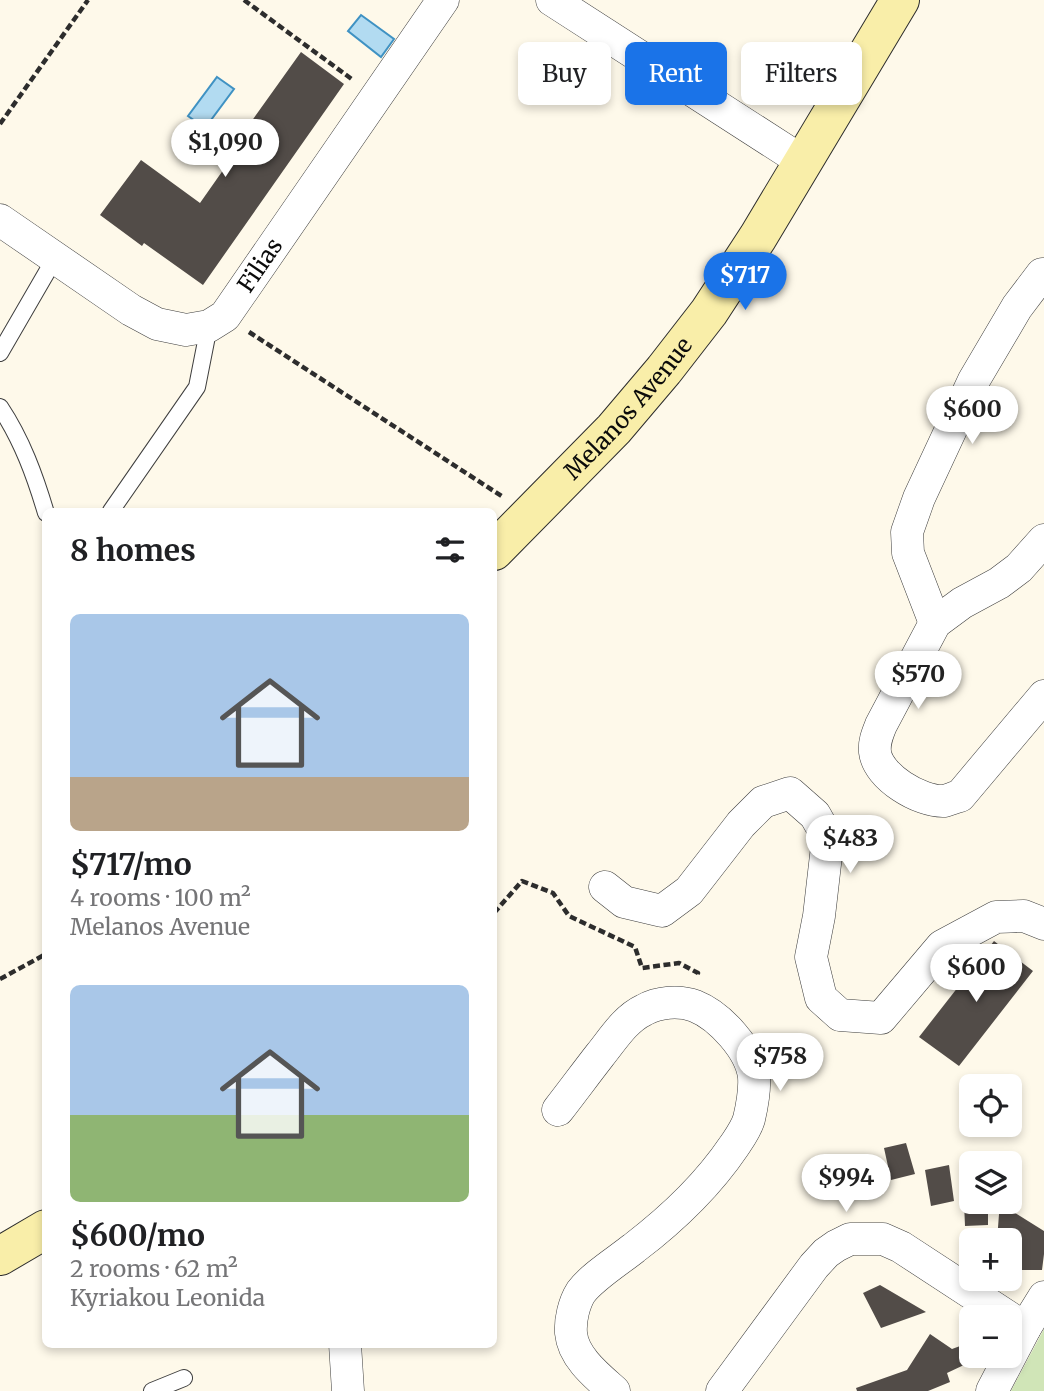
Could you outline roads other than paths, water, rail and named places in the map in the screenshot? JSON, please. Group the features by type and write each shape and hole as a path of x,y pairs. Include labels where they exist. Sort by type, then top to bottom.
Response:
{"street":[{"name":"Filias","path":"217,321 443,0"},
{"path":"552,0 802,161"},
{"name":"Melanos Avenue","path":"497,548 614,429 709,312 758,237 900,0"},
{"path":"0,220 131,310 157,324 186,330 217,321"},
{"path":"936,623 908,553 907,532 919,498 974,380 1011,317 1042,274"},
{"path":"1044,540 1019,568 999,583 962,603 936,623 881,725 874,741 875,755 881,768 915,794 945,801 960,796 1044,696"},
{"path":"605,887 624,902 662,911 689,891 741,824 763,802 790,793 815,815 828,838 819,916 811,957 821,998 840,1015 881,1018 942,946 996,917 1024,916 1044,924"},
{"path":"558,1110 632,1017 657,1004 694,1006 717,1019 735,1036 754,1075 753,1104 747,1127 724,1161 688,1203 600,1274 582,1292 573,1309 571,1333 578,1353 591,1371 614,1391"},
{"path":"0,1256 42,1232"},
{"path":"722,1391 814,1266 835,1246 850,1239 883,1238 901,1247 1026,1328"},
{"path":"992,1391 1044,1297"},
{"path":"345,1348 348,1391"}],"lane":[{"path":"0,353 55,258"},
{"path":"113,508 197,387 217,321"},
{"path":"0,407 19,440 44,508"},
{"path":"152,1391 184,1378"}],"water":[{"path":"361,15 394,39 381,57 348,31"},
{"path":"217,77 234,89 205,128 188,116"}]}
